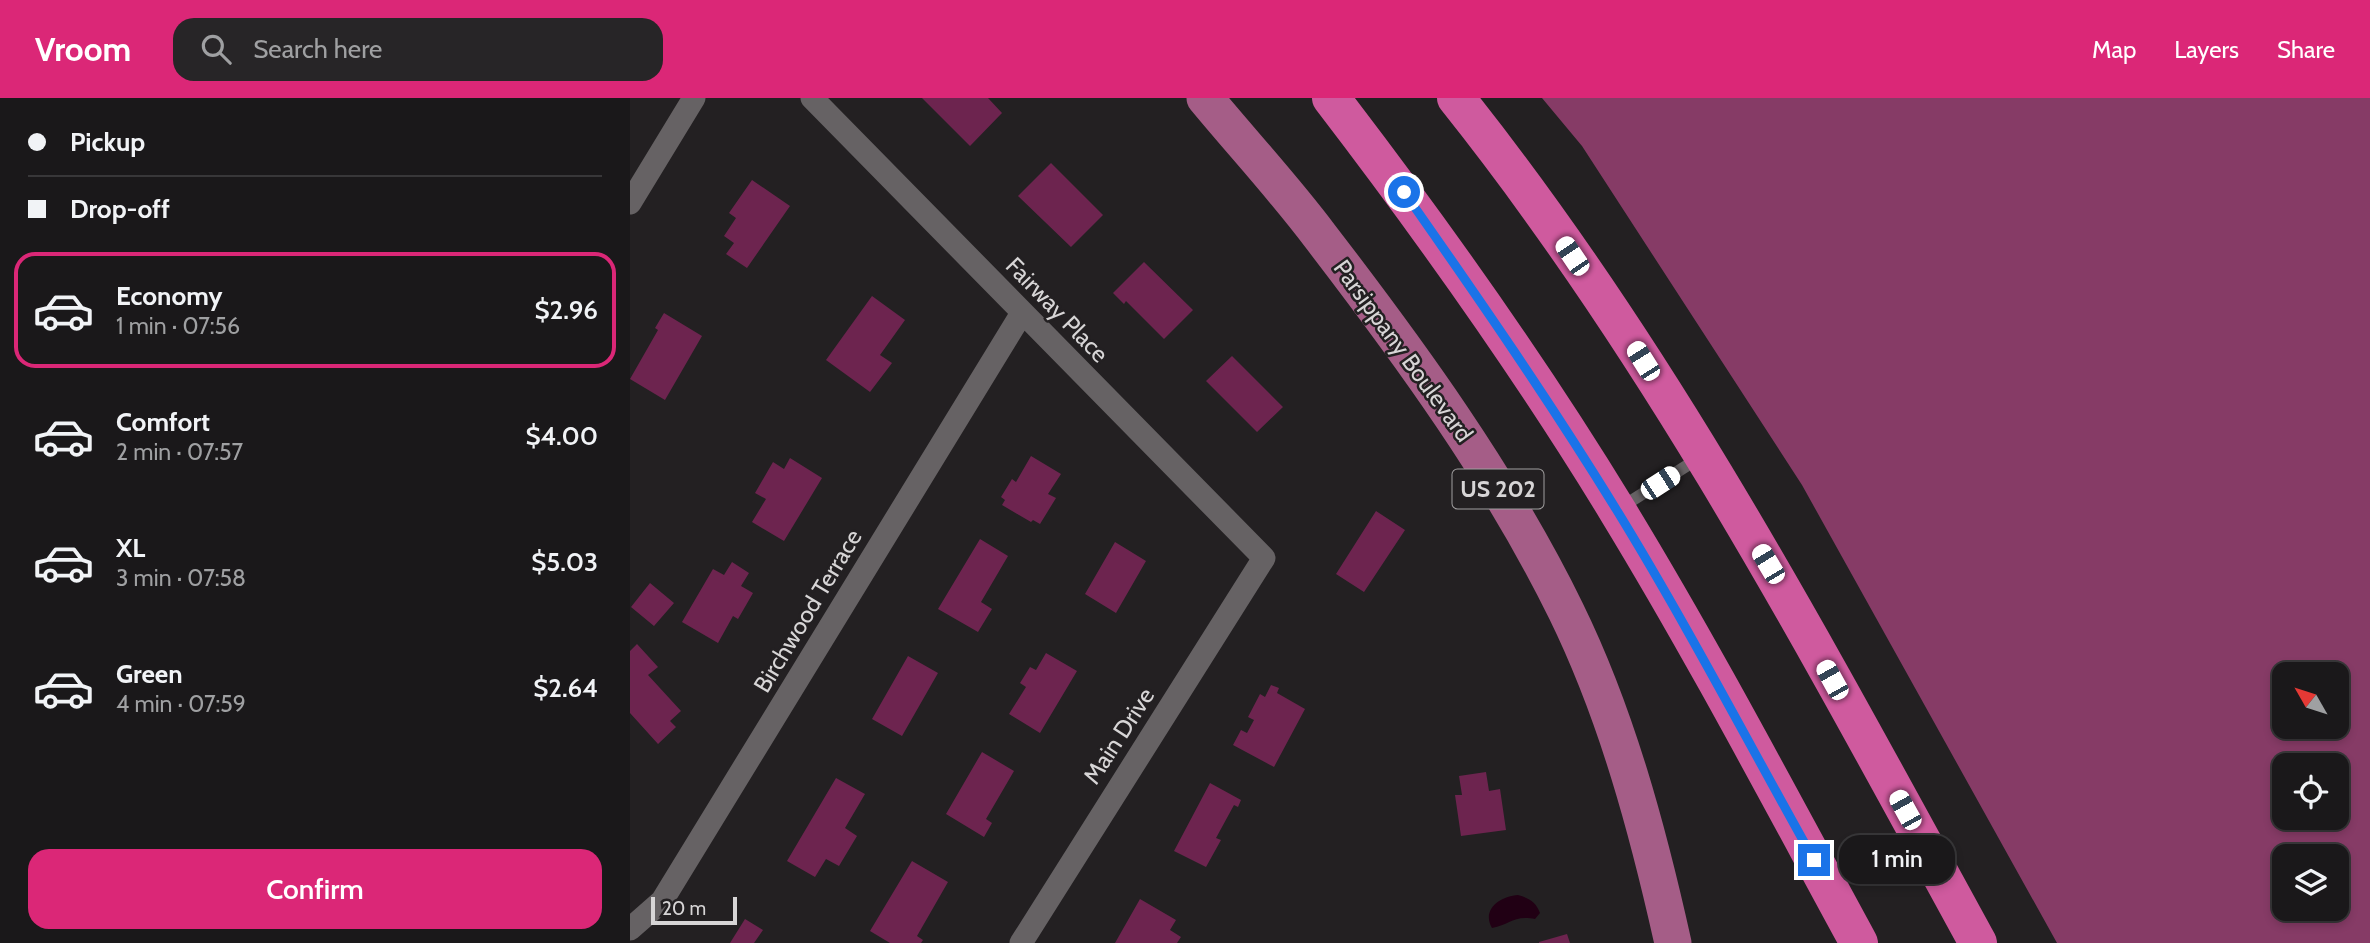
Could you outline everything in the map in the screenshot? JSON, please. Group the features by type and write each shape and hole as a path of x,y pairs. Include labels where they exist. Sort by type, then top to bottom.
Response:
{"highway":[{"path":"1332,98 1404,192 1475,292 1617,510 1737,720 1859,943"},
{"path":"1457,98 1558,234 1703,455 1768,564 1978,943"}],"main road":[{"name":"Parsippany Boulevard","path":"1205,98 1320,234 1460,428 1522,527 1567,613 1605,703 1630,778 1673,943"}],"street":[{"path":"630,203 694,98"},
{"name":"Fairway Place","path":"813,98 1264,558"},
{"name":"Birchwood Terrace","path":"630,929 662,901 1022,313"},
{"name":"Main Drive","path":"1021,943 1264,558"}],"lane":[{"path":"1617,510 1703,455"}],"shaded area":[{"path":"1542,98 2370,98 2370,943 2057,943 1802,485 1582,146"},
{"path":"1518,895 1532,901 1540,913 1535,919 1516,919 1492,928 1489,915 1494,905 1505,898"}],"building":[{"path":"922,98 988,98 1002,113 970,146"},
{"path":"1051,163 1103,215 1071,247 1018,196"},
{"path":"752,180 790,206 747,268 726,254 734,243 724,236 736,218 729,213"},
{"path":"1144,262 1193,310 1164,339 1126,301 1124,304 1113,293"},
{"path":"872,296 905,320 880,355 892,363 870,392 826,360"},
{"path":"664,313 702,336 665,400 630,379 658,330 655,328"},
{"path":"1232,356 1283,407 1257,432 1206,381"},
{"path":"1031,456 1061,474 1048,494 1056,498 1040,524 1033,520 1031,522 1002,505 1005,500 1001,497 1012,479 1016,482"},
{"path":"790,458 822,478 784,541 752,522 766,499 755,493 773,462 784,469"},
{"path":"1376,511 1405,530 1364,592 1336,574"},
{"path":"980,539 1008,556 981,602 992,609 978,632 938,609"},
{"path":"1115,542 1146,561 1116,613 1085,594"},
{"path":"732,562 749,573 741,586 753,593 738,619 733,616 718,643 682,622 713,569 724,575"},
{"path":"650,583 674,603 654,626 631,607"},
{"path":"637,644 658,667 648,675 681,711 670,721 676,727 658,744 630,713 630,651"},
{"path":"1046,653 1077,671 1040,733 1009,714 1026,687 1020,683 1030,667 1036,670"},
{"path":"908,656 938,673 902,736 872,719"},
{"path":"1271,685 1279,688 1277,693 1305,709 1274,767 1233,745 1241,730 1247,733 1254,720 1248,717 1260,694 1265,697"},
{"path":"982,752 1014,771 986,819 992,823 984,837 946,814"},
{"path":"1486,772 1489,791 1500,789 1506,830 1461,836 1455,795 1462,795 1459,776"},
{"path":"836,778 865,794 845,828 857,836 839,866 826,859 815,877 787,861"},
{"path":"1210,783 1241,800 1238,807 1234,805 1216,838 1221,840 1206,867 1174,851"},
{"path":"912,861 948,882 917,936 923,940 921,943 890,943 870,931"},
{"path":"1140,899 1176,920 1170,930 1181,937 1177,943 1115,943"},
{"path":"745,919 763,930 754,943 730,943"},
{"path":"1567,934 1570,943 1539,943 1539,942"}],"route":[{"path":"1404,192 1547,399 1617,510 1814,860"}]}
